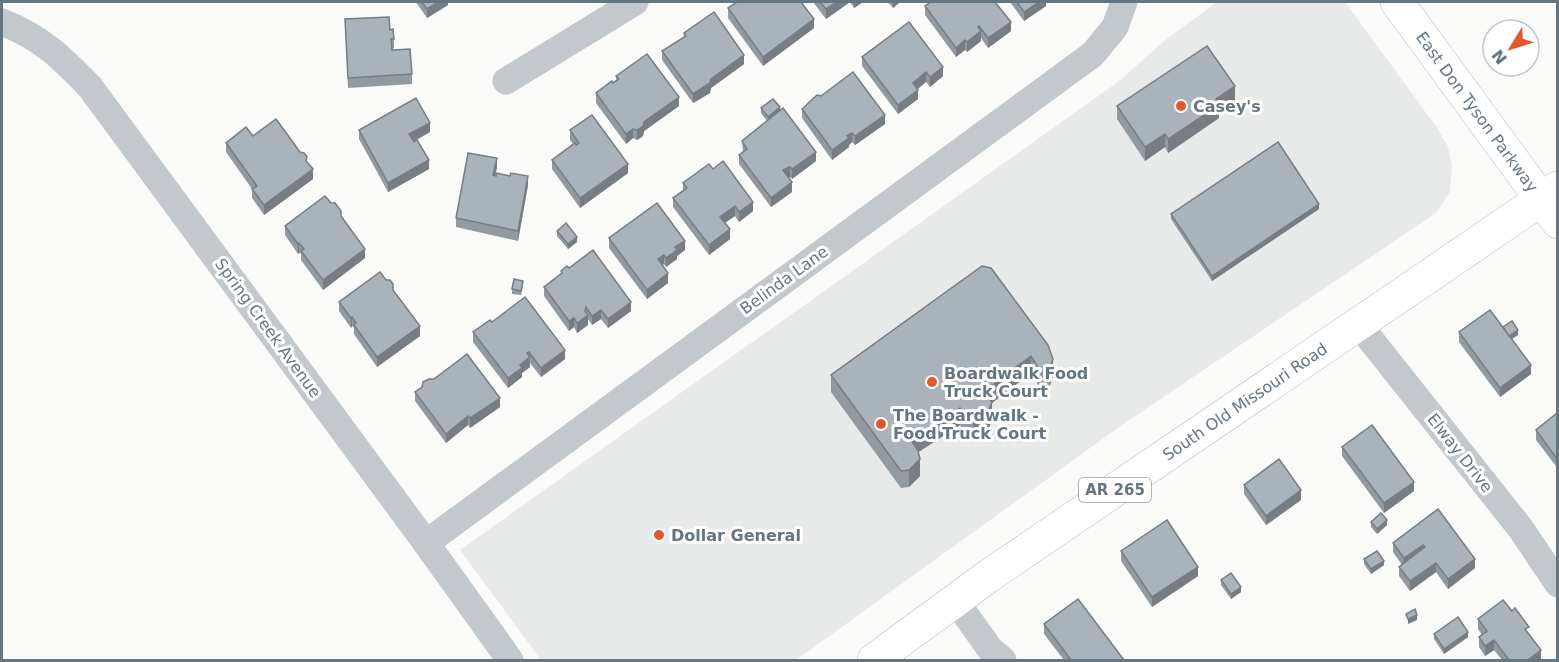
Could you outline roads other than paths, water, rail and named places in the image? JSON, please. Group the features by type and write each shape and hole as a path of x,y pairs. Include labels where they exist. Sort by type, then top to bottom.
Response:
{"main road":[{"name":"East Don Tyson Parkway","path":"1397,2 1552,203"},
{"name":"South Old Missouri Road","path":"874,660 955,600 1359,325 1552,203"}],"street":[{"path":"506,81 635,2"},
{"name":"Belinda Lane","path":"426,543 1093,54 1115,27 1124,2"},
{"name":"Spring Creek Avenue","path":"2,22 20,29 55,52 90,87 510,660"},
{"name":"Elway Drive","path":"1359,325 1521,529 1557,584"},
{"path":"955,600 990,649 1003,660"}],"place":[{"name":"Casey's","path":"1181,106"},
{"name":"Boardwalk Food Truck Court","path":"932,382"},
{"name":"The Boardwalk - Food Truck Court","path":"881,424"},
{"name":"Dollar General","path":"659,535"}]}
